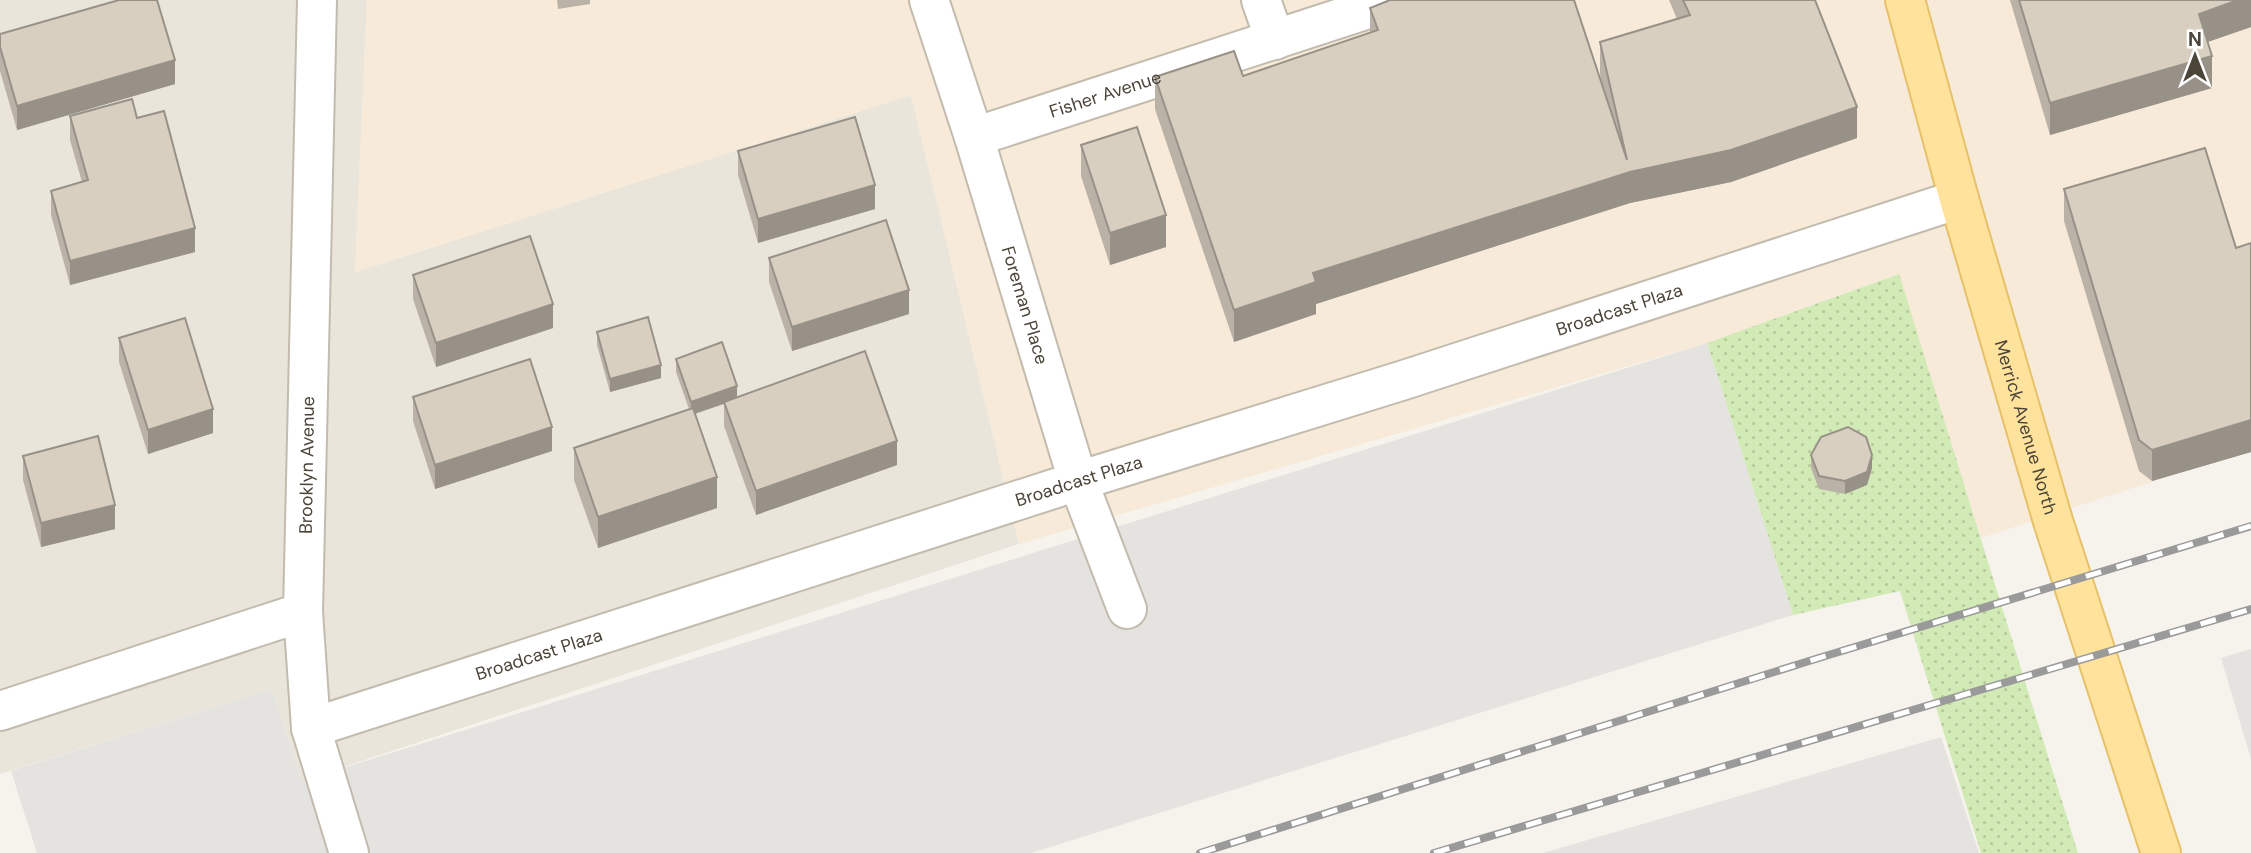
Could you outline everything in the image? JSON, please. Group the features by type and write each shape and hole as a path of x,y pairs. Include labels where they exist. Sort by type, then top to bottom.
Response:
{"main road":[{"name":"Merrick Avenue North","path":"1905,0 1959,199 2053,522 2161,853"}],"street":[{"name":"Brooklyn Avenue","path":"303,612 317,0"},
{"name":"Foreman Place","path":"929,0 974,137 1078,481 1127,609"},
{"path":"1261,0 1275,40"},
{"name":"Fisher Avenue","path":"974,137 1396,0"},
{"name":"Broadcast Plaza","path":"311,728 1078,481 1404,380 1959,199"},
{"path":"0,711 303,612 311,728 349,853"}],"shaded area":[{"path":"0,0 367,0 355,272 911,95 1019,544 301,781 272,689 0,774"},
{"path":"367,0 2251,0 2251,449 1981,538 1898,274 1707,343 1019,544 911,95 355,272"},
{"path":"1707,343 1793,615 1031,853 37,853 11,771 272,689 301,781"},
{"path":"2251,649 2251,759 2221,658"},
{"path":"1941,737 1979,853 1543,853"}],"green space":[{"path":"1899,274 2078,853 1981,853 1900,591 1793,615 1707,343"}],"building":[{"path":"119,0 157,0 175,60 17,106 0,47 0,34"},
{"path":"1390,0 1574,0 1627,160 1600,42 1690,15 1683,0 1815,0 1857,107 1731,150 1630,172 1313,273 1316,282 1234,310 1155,77 1234,51 1243,76 1378,30 1370,8"},
{"path":"2019,0 2238,0 2199,14 2212,56 2050,103"},
{"path":"132,99 137,118 164,111 195,228 70,261 51,191 88,180 70,116"},
{"path":"855,117 875,185 758,219 738,151"},
{"path":"1137,127 1166,215 1110,233 1081,145"},
{"path":"2205,148 2236,248 2251,243 2251,420 2152,450 2139,440 2064,189"},
{"path":"886,220 909,290 792,327 769,258"},
{"path":"530,236 553,304 436,343 413,275"},
{"path":"648,317 661,365 610,379 597,332"},
{"path":"185,318 213,409 148,430 119,338"},
{"path":"722,342 737,386 691,402 676,359"},
{"path":"865,351 897,441 756,491 724,402"},
{"path":"530,359 552,427 435,465 413,397"},
{"path":"693,408 717,477 598,517 574,448"},
{"path":"1848,427 1866,437 1872,455 1867,472 1845,481 1819,476 1811,455 1821,437"},
{"path":"98,436 115,505 41,523 23,456"}],"railway":[{"path":"1200,853 1809,661 2251,526"},
{"path":"1434,853 2251,609"}]}
